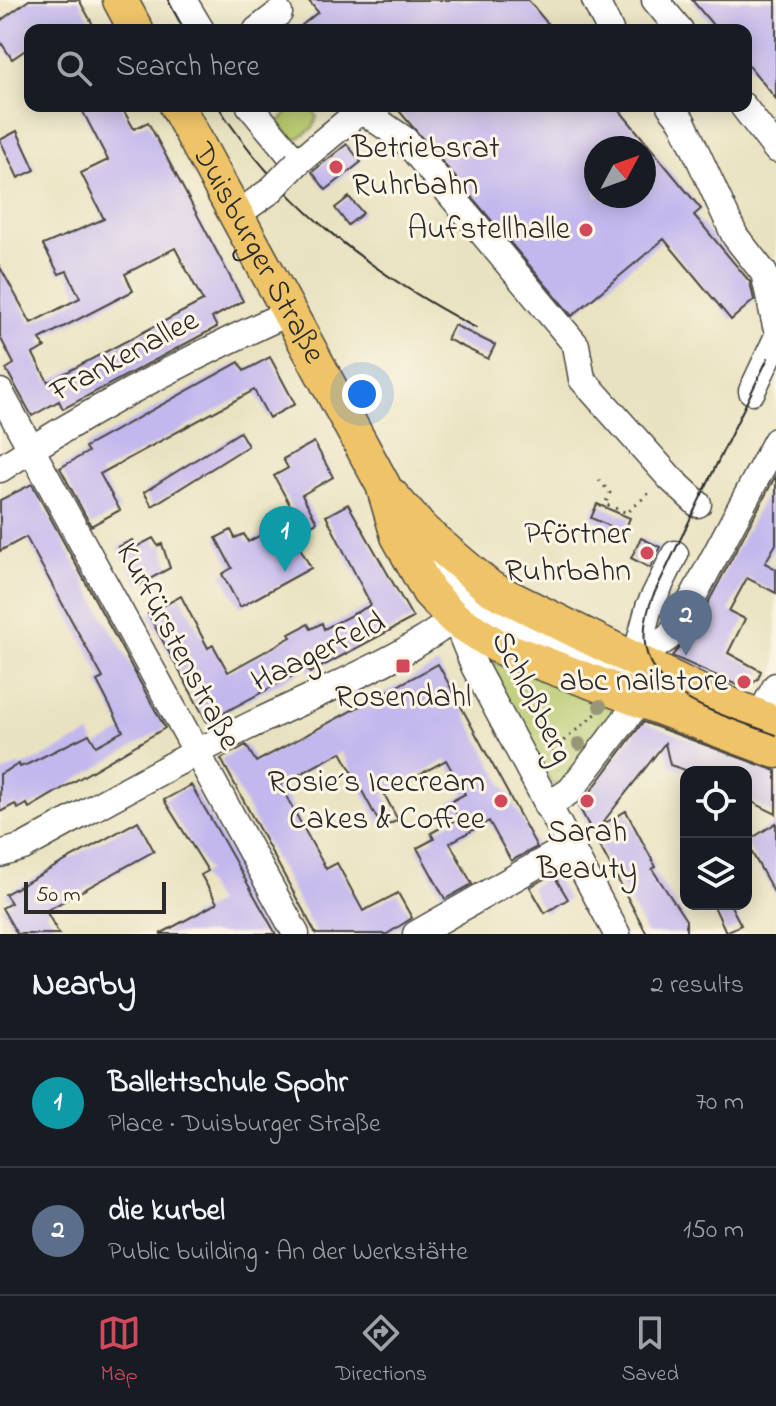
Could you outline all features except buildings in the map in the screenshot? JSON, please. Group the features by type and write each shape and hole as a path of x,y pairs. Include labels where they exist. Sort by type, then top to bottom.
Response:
{"main road":[{"path":"120,0 133,24"},
{"name":"Duisburger Straße","path":"180,112 383,485 423,531 472,605"},
{"name":"Duisburger Straße","path":"383,485 398,536 429,592 472,605"},
{"path":"472,605 632,681 700,692 767,723"},
{"path":"472,605 499,647 632,681 767,723"}],"street":[{"path":"595,0 607,24"},
{"path":"655,0 675,24"},
{"path":"265,24 279,13"},
{"path":"255,112 297,163"},
{"path":"675,112 682,121 735,236 764,273 776,326"},
{"path":"748,112 776,149"},
{"path":"235,216 270,191 297,163 355,115 366,113 405,140 576,345 582,379 668,476 698,504"},
{"name":"Frankenallee","path":"0,469 216,345 288,313"},
{"path":"752,391 776,340"},
{"name":"Kurfürstenstraße","path":"0,392 296,934"},
{"path":"632,681 678,625 776,441"},
{"path":"632,681 649,607 675,554"},
{"name":"Schloßberg","path":"472,605 475,668 617,934"},
{"name":"Haagerfeld","path":"0,854 23,847 195,752 414,645 472,605"},
{"name":"Schloßberg","path":"547,806 570,791 632,681"},
{"path":"416,934 570,846"}],"path":[{"path":"599,480 610,493 605,504 627,513 668,476"},
{"path":"499,647 570,791"},
{"path":"551,751 632,681"}],"green space":[{"path":"289,112 314,112 317,117 313,128 294,141 278,122"},
{"path":"486,660 619,706 566,783 552,784"}],"tram line":[{"path":"168,0 181,24"},
{"path":"222,112 271,175 332,234 401,284 476,328"},
{"path":"768,358 653,596 645,628 647,654 658,675 676,691 698,705 776,735"}],"place":[{"name":"Betriebsrat Ruhrbahn","path":"336,167"},
{"name":"Aufstellhalle","path":"586,230"},
{"name":"Pförtner Ruhrbahn","path":"647,553"},
{"name":"Ballettschule Spohr","path":"285,572"},
{"name":"die kurbel","path":"686,656"},
{"name":"Rosendahl","path":"403,666"},
{"name":"abc nailstore","path":"744,682"},
{"name":"Rosie´s Icecream Cakes & Coffee","path":"501,801"},
{"name":"Sarah Beauty","path":"587,801"}]}
